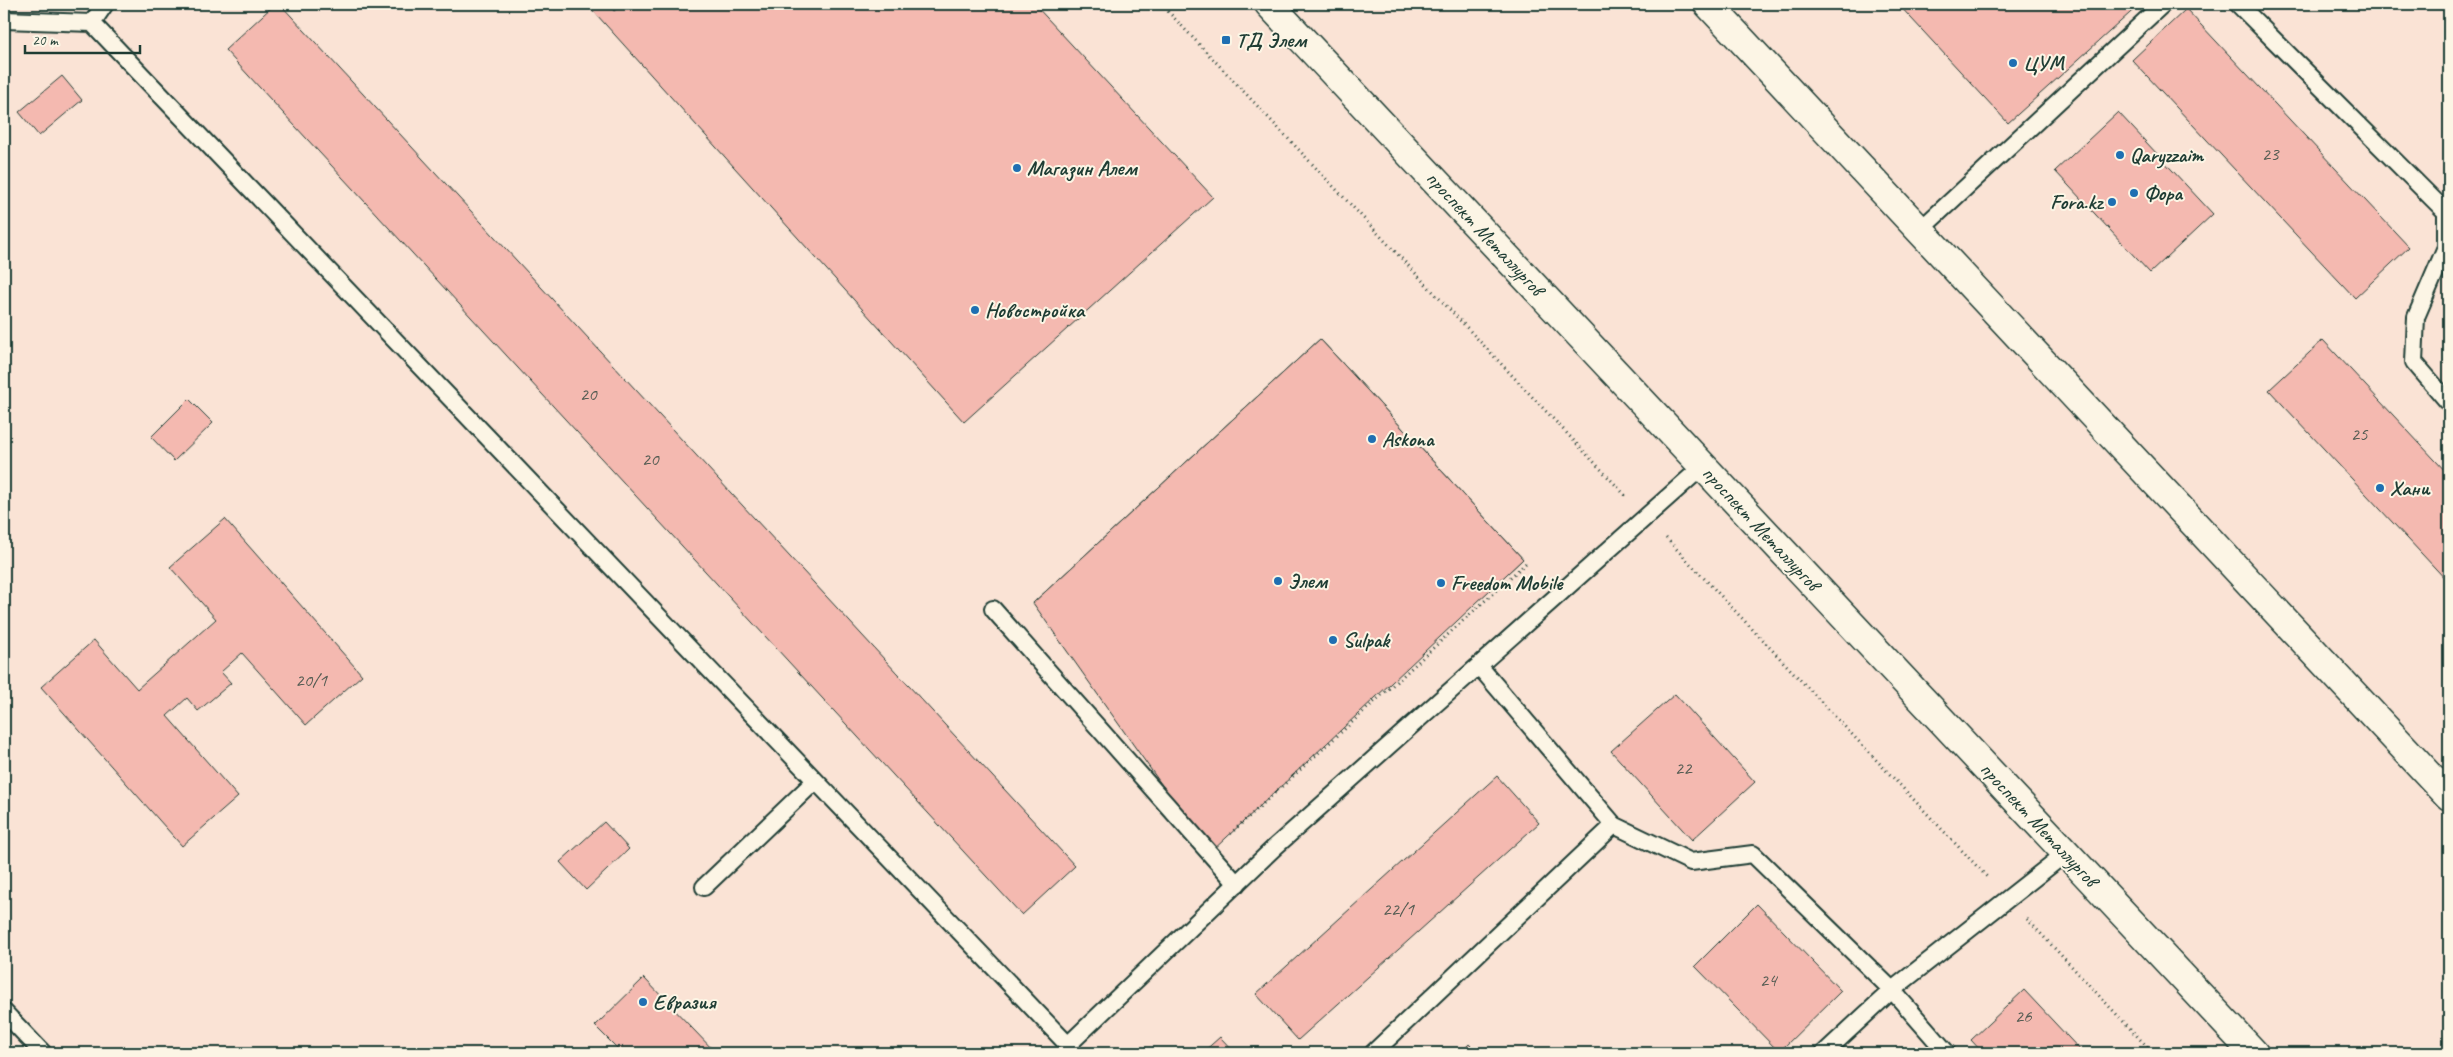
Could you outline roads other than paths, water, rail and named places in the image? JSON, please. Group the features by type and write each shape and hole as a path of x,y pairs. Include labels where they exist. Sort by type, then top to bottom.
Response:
{"main road":[{"name":"проспект Металлургов","path":"1269,4 2254,1053"},
{"path":"1708,4 2449,796"}],"lane":[{"path":"92,23 105,4"},
{"path":"1920,230 2163,4"},
{"path":"2238,4 2446,212 2448,248 2416,317 2414,362 2449,403"},
{"path":"4,20 92,23 815,781 1064,1049 1276,846 1703,466"},
{"path":"993,609 1237,884"},
{"path":"1478,666 1614,825 1691,862 1752,854 1892,990 1947,1053"},
{"path":"704,887 815,781"},
{"path":"1373,1053 1614,825"},
{"path":"1824,1053 1892,990 2066,852"},
{"path":"4,1012 43,1053"}],"place":[{"name":"ТД Элем","path":"1226,40"},
{"name":"ЦУМ","path":"2013,63"},
{"name":"Qaryzzaim","path":"2120,155"},
{"name":"Магазин Алем","path":"1017,168"},
{"name":"Фора","path":"2134,193"},
{"name":"Fora.kz","path":"2112,202"},
{"name":"Новостройка","path":"975,310"},
{"name":"Askona","path":"1372,439"},
{"name":"Хани","path":"2380,488"},
{"name":"Элем","path":"1278,581"},
{"name":"Freedom Mobile","path":"1441,583"},
{"name":"Sulpak","path":"1333,640"},
{"name":"Евразия","path":"643,1002"}]}
